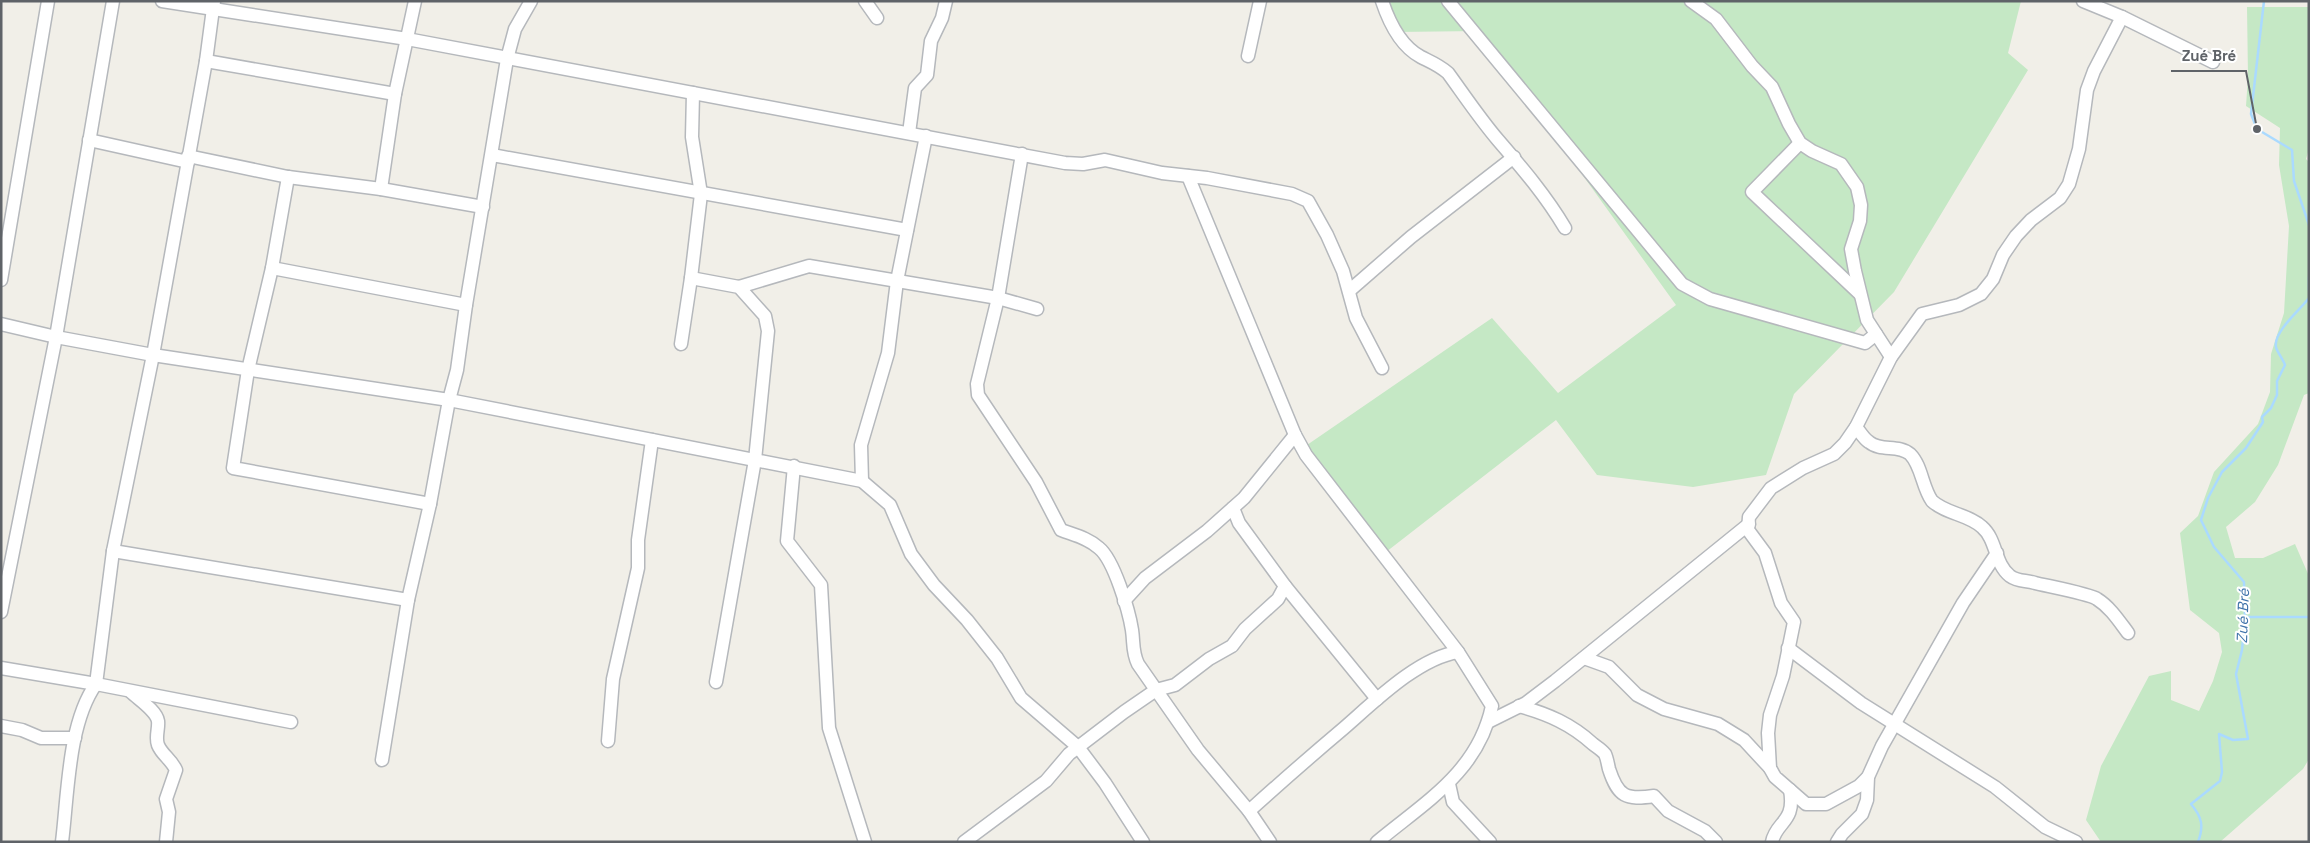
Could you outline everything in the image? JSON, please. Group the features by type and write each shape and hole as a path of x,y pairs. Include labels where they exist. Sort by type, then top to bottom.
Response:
{"street":[{"path":"1,280 48,1"},
{"path":"1,612 56,337 88,140 114,1"},
{"path":"162,1 214,6 407,40 909,132 1065,163 1084,164 1105,160 1162,173 1292,194 1308,201 1327,234 1349,291 1356,318 1382,368"},
{"path":"381,189 396,94 415,1"},
{"path":"382,760 408,600 430,504 449,400 457,370 507,59 515,29 531,1"},
{"path":"865,1 877,18"},
{"path":"909,132 915,88 927,75 931,41 942,18 946,1"},
{"path":"1248,56 1260,1"},
{"path":"1382,1 1388,20 1404,43 1419,56 1439,65 1448,73 1497,140 1514,157 1554,208 1565,228"},
{"path":"1448,1 1682,284 1710,299 1864,343 1876,334"},
{"path":"1691,1 1716,19 1752,66 1772,87 1788,124 1800,142 1812,151 1841,164 1857,187 1861,205 1860,221 1851,249 1867,320 1891,357"},
{"path":"2083,1 2122,17 2213,62"},
{"path":"62,842 75,738 88,694 96,684 113,551 153,355 206,61 214,6"},
{"path":"1770,768 1768,733 1770,715 1783,676 1794,622 1781,603 1766,553 1748,530 1749,517 1771,488 1797,472 1834,454 1856,427 1891,357 1922,314 1959,305 1981,294 1993,279 2003,255 2016,236 2031,220 2060,198 2069,184 2080,150 2089,84 2122,17"},
{"path":"206,61 396,94"},
{"path":"681,344 701,194 692,137 693,93"},
{"path":"862,481 861,445 888,353 896,281 926,136"},
{"path":"88,140 288,177 381,189 483,207"},
{"path":"1800,142 1752,192 1862,296"},
{"path":"1022,154 998,298 977,384 978,395 1036,482 1061,530 1089,540 1101,549 1112,567 1124,601 1132,631 1133,654 1198,750 1249,811 1270,842"},
{"path":"492,155 907,230"},
{"path":"1349,291 1411,236 1514,157"},
{"path":"1188,176 1295,435 1306,455 1331,490 1458,652 1492,706 1488,722 1478,746 1449,784 1377,842"},
{"path":"288,177 272,268 248,370 233,468 430,504"},
{"path":"691,278 738,286 809,266 998,298 1037,309"},
{"path":"272,268 466,305"},
{"path":"716,682 755,460 768,331 765,316 738,286"},
{"path":"1,324 56,337 153,355 449,400 794,466 862,481 890,505 911,554 934,585 967,620 997,658 1021,698 1078,747 1105,783 1143,842"},
{"path":"1856,427 1868,442 1876,446 1895,448 1908,453 1914,459 1932,501 1937,506 1973,520 1982,526 1992,536 1997,553 2009,575 2020,581 2032,582 2096,598 2114,614 2128,633"},
{"path":"1124,601 1145,578 1207,531 1233,508 1295,435"},
{"path":"608,741 613,679 638,568 638,540 652,440"},
{"path":"794,466 787,541 820,585 826,705 829,728 865,842"},
{"path":"1233,508 1244,530 1285,586 1377,699"},
{"path":"1488,722 1519,706 1584,658 1749,524"},
{"path":"113,551 408,600"},
{"path":"1584,658 1609,667 1636,695 1664,710 1718,724 1744,740 1770,768 1774,777 1806,804 1826,804 1859,786 1868,777 1894,724 1963,603 1997,553"},
{"path":"964,842 1046,781 1069,754 1078,747 1156,690 1175,685 1209,658 1232,646 1246,629 1278,599 1285,586"},
{"path":"1788,648 1861,703 1996,787 2045,827 2076,842"},
{"path":"1249,811 1377,699 1444,654 1458,652"},
{"path":"1,668 96,684 291,722"},
{"path":"131,692 156,715 158,721 156,742 163,755 172,760 176,770 166,799 169,812 166,842"},
{"path":"1519,706 1548,714 1571,726 1589,740 1605,754 1614,785 1621,794 1633,799 1654,796 1668,811 1706,831 1716,842"},
{"path":"1,726 22,730 42,738 75,738"},
{"path":"1838,842 1842,834 1862,814 1867,800 1868,777"},
{"path":"1449,784 1453,802 1490,842"},
{"path":"1772,842 1773,837 1785,822 1793,804 1790,790"}],"green space":[{"path":"1390,1 2021,1 2008,53 2028,70 1894,292 1794,394 1766,475 1693,487 1597,475 1556,420 1386,552 1307,445 1492,318 1558,393 1676,305 1479,31 1396,32"},
{"path":"2247,7 2309,7 2309,149 2306,159 2309,162 2309,393 2304,395 2278,465 2255,502 2226,527 2235,558 2263,558 2295,544 2309,576 2309,759 2303,769 2220,842 2101,842 2086,820 2101,766 2149,676 2171,671 2171,700 2199,711 2213,681 2222,652 2219,633 2190,610 2180,533 2198,516 2214,472 2258,424 2270,392 2271,354 2284,313 2289,226 2279,165 2280,128 2246,106 2248,77"}],"waterway":[{"name":"Zué Bré","path":"2264,1 2251,114 2257,129 2292,150 2294,181 2309,225"},
{"name":"Zué Bré","path":"2309,277 2309,290"},
{"name":"Zué Bré","path":"2198,842 2201,822 2198,813 2191,804 2220,781 2222,772 2219,734 2233,740 2248,739 2236,674 2242,650 2245,617 2244,582 2214,547 2201,520 2208,498 2222,472 2246,448 2263,422 2262,417 2271,408 2277,395 2277,381 2285,365 2276,347 2276,341 2288,321 2309,298"},
{"path":"2245,617 2309,617"}],"place":[{"name":"Zué Bré","path":"2257,129"}]}
